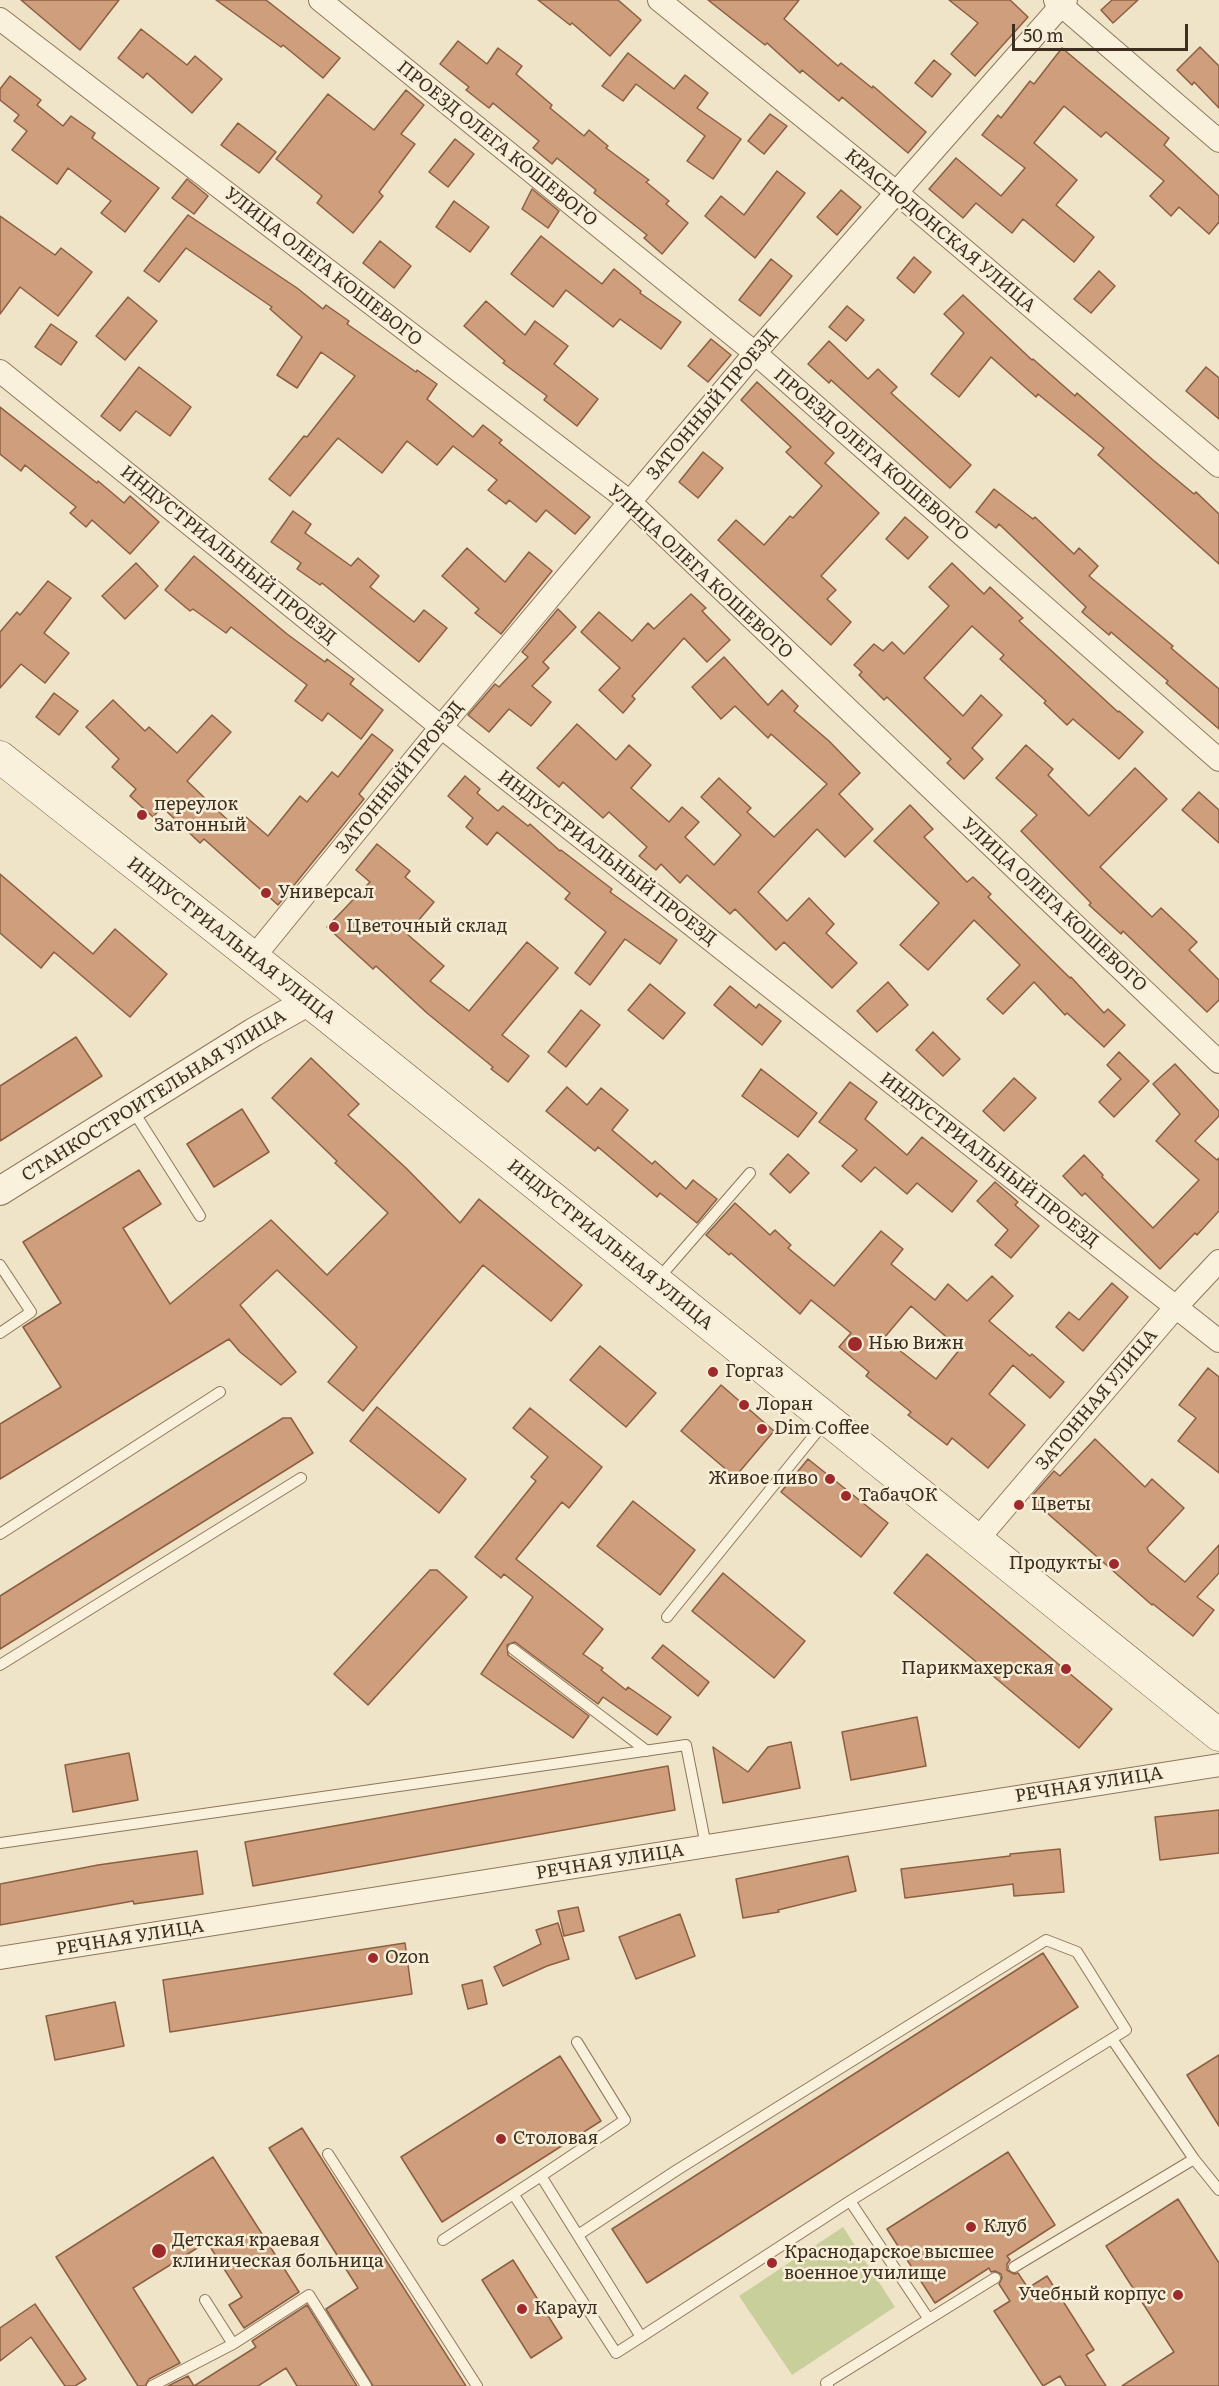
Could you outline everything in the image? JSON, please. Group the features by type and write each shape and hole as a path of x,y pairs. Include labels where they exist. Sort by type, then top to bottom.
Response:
{"main road":[{"name":"ИНДУСТРИАЛЬНАЯ УЛИЦА","path":"0,757 309,1001 1219,1735"}],"street":[{"name":"ПРОЕЗД ОЛЕГА КОШЕВОГО","path":"320,0 755,353 1219,760"},
{"name":"КРАСНОДОНСКАЯ УЛИЦА","path":"659,0 897,193 1219,466"},
{"name":"ЗАТОННЫЙ ПРОЕЗД","path":"253,958 441,727 755,353 897,193 1060,2"},
{"path":"1060,2 1219,141"},
{"name":"УЛИЦА ОЛЕГА КОШЕВОГО","path":"0,19 630,502 1219,1062"},
{"name":"ИНДУСТРИАЛЬНЫЙ ПРОЕЗД","path":"0,370 441,727 1219,1341"},
{"name":"СТАНКОСТРОИТЕЛЬНАЯ УЛИЦА","path":"0,1191 254,1032 309,1001"},
{"name":"ЗАТОННАЯ УЛИЦА","path":"977,1540 1175,1308 1219,1261"},
{"name":"РЕЧНАЯ УЛИЦА","path":"0,1959 1219,1765"}],"lane":[{"path":"132,1109 200,1216"},
{"path":"656,1282 750,1173"},
{"path":"0,1265 31,1312 0,1333"},
{"path":"0,1534 220,1392"},
{"path":"667,1617 827,1420"},
{"path":"0,1665 301,1478"},
{"path":"513,1650 647,1750"},
{"path":"0,1843 686,1745 706,1846"},
{"path":"514,2194 615,2353 850,2201 1126,2030 1077,1952 1046,1941 677,2170 578,2235"},
{"path":"1112,2039 1194,2159 1219,2190"},
{"path":"443,2240 626,2120 577,2042"},
{"path":"328,2154 477,2386"},
{"path":"1014,2267 1194,2159"},
{"path":"542,2176 641,2337"},
{"path":"850,2201 928,2318"},
{"path":"826,2385 928,2318 995,2278"},
{"path":"152,2386 233,2344 309,2295 366,2386"},
{"path":"205,2300 233,2344"}],"green space":[{"path":"843,2227 895,2307 792,2375 739,2296"}],"building":[{"path":"21,0 119,0 80,50"},
{"path":"216,0 266,0 340,58 323,78 283,45 281,47"},
{"path":"538,0 618,0 641,20 610,56 572,23 570,25"},
{"path":"708,0 799,0 784,19 838,66 841,63 872,88 873,86 926,132 908,153 842,97 839,101 802,70 800,73 767,43 765,45"},
{"path":"949,0 1010,0 1028,17 975,76 951,54 978,23"},
{"path":"1112,0 1138,0 1113,23 1101,10"},
{"path":"141,29 187,65 195,56 222,79 192,113 147,73 143,78 118,58"},
{"path":"458,41 487,64 498,48 522,66 516,74 552,105 550,108 584,136 589,130 608,146 606,148 649,180 646,182 669,201 666,204 688,223 662,254 644,238 647,235 594,193 596,190 557,158 552,164 533,148 539,141 493,103 489,108 466,90 469,87 440,64"},
{"path":"1200,47 1219,66 1219,108 1194,82 1192,85 1177,70"},
{"path":"1062,48 1169,138 1164,145 1219,196 1219,222 1209,234 1179,207 1171,216 1150,196 1164,181 1106,132 1101,137 1064,106 1034,143 1077,180 1056,205 1094,237 1074,262 1023,219 1012,233 976,203 963,218 929,189 956,158 1001,196 1025,168 982,135 998,115 1001,118 1030,81 1034,84"},
{"path":"628,53 674,89 685,75 708,93 697,108 741,139 713,179 687,161 705,136 636,84 623,101 602,86"},
{"path":"934,60 951,74 932,97 915,83"},
{"path":"10,76 41,100 37,105 63,126 71,116 95,133 92,138 159,188 125,232 101,213 111,201 68,168 57,184 12,150 27,131 14,121 19,115 0,100 0,89"},
{"path":"406,90 424,105 401,134 415,144 379,192 383,196 353,233 317,203 322,196 276,159 328,94 374,130"},
{"path":"770,114 787,126 764,154 748,141"},
{"path":"238,123 276,152 259,173 221,145"},
{"path":"455,139 474,154 448,187 429,172"},
{"path":"777,171 805,193 755,258 705,216 721,196 744,215"},
{"path":"187,179 208,196 194,214 172,198"},
{"path":"532,189 559,211 548,228 522,209"},
{"path":"841,190 861,207 837,235 817,217"},
{"path":"454,201 489,227 470,252 436,227"},
{"path":"188,215 297,288 323,309 326,305 349,321 347,324 437,384 427,399 473,437 483,425 502,440 499,443 590,517 575,534 546,510 536,522 509,500 506,504 488,490 497,480 453,446 437,465 407,441 382,473 338,438 290,496 269,479 304,436 307,437 355,376 321,352 297,388 277,375 302,337 270,309 272,307 186,248 159,282 144,271"},
{"path":"0,216 55,255 61,248 92,272 58,316 20,287 0,314"},
{"path":"541,236 602,284 614,269 641,291 640,293 681,322 661,349 620,319 613,327 566,290 553,307 511,274"},
{"path":"380,241 411,266 394,288 363,263"},
{"path":"914,257 931,272 914,293 897,278"},
{"path":"771,259 792,276 760,316 739,300"},
{"path":"1099,271 1115,286 1091,313 1074,299"},
{"path":"963,295 1032,360 1075,396 1077,393 1153,460 1194,494 1196,492 1219,514 1219,564 1098,455 1104,448 1038,394 1036,397 991,357 959,397 931,374 964,333 944,314"},
{"path":"128,297 157,321 125,360 96,336"},
{"path":"486,301 525,335 535,321 568,346 554,364 598,399 577,426 544,400 547,396 503,363 505,361 464,326"},
{"path":"847,306 864,320 846,341 829,327"},
{"path":"51,324 77,342 61,365 35,347"},
{"path":"711,339 731,355 708,382 688,366"},
{"path":"829,341 868,379 878,369 897,387 891,393 971,465 950,488 831,380 829,383 808,364"},
{"path":"139,367 191,407 170,436 136,411 120,431 101,416"},
{"path":"1206,367 1219,378 1219,419 1186,391"},
{"path":"757,382 834,453 825,463 879,513 821,576 836,590 827,599 851,622 831,645 718,540 736,520 764,545 822,486 786,452 791,447 741,400"},
{"path":"0,407 124,503 130,496 159,522 130,554 92,520 86,527 70,513 76,507 25,465 21,471 0,454"},
{"path":"703,452 723,468 698,498 679,482"},
{"path":"994,489 1033,519 1035,517 1074,554 1079,548 1098,566 1089,576 1173,646 1171,648 1219,689 1219,729 1111,632 1109,635 1082,612 1086,607 999,524 996,528 976,512"},
{"path":"293,511 311,524 305,533 351,566 358,558 379,576 370,587 414,622 424,610 447,628 419,662 322,583 320,585 297,569 301,563 271,542"},
{"path":"905,517 928,537 908,559 886,539"},
{"path":"467,548 505,582 529,552 552,571 501,634 475,613 479,609 442,576"},
{"path":"194,556 287,634 325,662 327,659 354,679 350,684 383,710 361,739 328,713 322,721 295,701 307,685 231,627 226,633 193,609 190,611 165,590"},
{"path":"136,563 158,586 125,619 102,596"},
{"path":"952,563 984,594 990,587 1023,618 1019,621 1143,732 1119,759 1073,719 1067,725 1044,703 1046,701 1000,659 1004,655 972,626 924,678 963,716 981,695 1002,715 972,748 983,759 964,779 947,763 951,759 887,697 884,700 859,675 862,672 854,665 874,644 883,651 892,642 904,654 949,606 929,587"},
{"path":"48,581 71,598 44,633 69,653 45,683 21,664 0,688 0,632 17,612 20,615"},
{"path":"691,594 706,608 702,611 730,640 707,662 684,638 632,696 635,699 623,713 599,690 620,668 581,632 599,612 632,641 648,623 654,629"},
{"path":"558,609 576,627 543,662 549,668 532,686 551,702 531,726 509,709 489,732 468,715 495,684 499,687 528,657 522,652"},
{"path":"724,657 768,705 782,690 798,706 794,711 829,741 860,773 839,794 873,829 845,857 817,829 758,892 787,921 809,898 834,924 826,933 857,963 832,988 784,942 776,950 735,909 730,914 687,875 680,883 661,864 656,870 639,856 647,847 609,812 603,818 563,782 559,787 537,768 577,724 616,760 629,745 651,765 631,788 669,822 682,807 699,822 685,837 714,865 741,835 701,797 719,778 751,808 747,812 774,837 827,784 771,734 768,738 735,706 721,719 692,687"},
{"path":"54,693 78,711 59,735 36,717"},
{"path":"113,700 145,731 149,727 177,753 212,715 231,732 187,781 236,828 246,817 268,836 300,796 307,802 332,772 338,777 372,734 393,750 359,794 364,799 278,905 204,839 200,843 162,807 153,817 130,796 136,789 112,767 119,759 86,727"},
{"path":"1026,745 1053,769 1048,775 1089,816 1135,768 1167,799 1100,867 1152,917 1161,908 1197,942 1189,950 1219,980 1219,1000 1207,1012 1123,931 1121,934 1089,905 1091,903 1021,831 1037,815 996,778"},
{"path":"465,776 480,789 477,793 498,811 503,806 528,826 530,824 560,851 612,889 610,892 677,940 660,964 625,939 590,985 575,973 606,932 565,899 570,893 497,832 487,845 466,827 473,818 448,796"},
{"path":"1199,792 1219,810 1219,843 1182,810"},
{"path":"910,805 933,829 924,837 967,882 973,877 991,894 988,897 1071,977 1104,1013 1108,1009 1125,1025 1104,1047 1067,1013 1065,1015 1034,982 1003,1014 987,999 1020,965 974,920 928,970 900,945 939,903 874,841"},
{"path":"377,844 410,871 405,877 434,902 407,934 444,966 430,981 469,1011 527,942 558,968 502,1035 529,1056 508,1082 376,966 373,969 327,927 370,882 356,870"},
{"path":"0,874 93,954 115,929 167,974 130,1017 54,952 41,968 0,933"},
{"path":"888,982 908,1005 877,1032 857,1011"},
{"path":"650,984 685,1013 663,1039 628,1010"},
{"path":"730,986 756,1008 759,1004 781,1021 762,1045 714,1005"},
{"path":"581,1010 600,1025 566,1067 548,1052"},
{"path":"933,1032 960,1059 943,1076 916,1050"},
{"path":"76,1037 102,1076 0,1141 0,1086"},
{"path":"1119,1052 1149,1081 1114,1117 1099,1102 1121,1079 1107,1065"},
{"path":"311,1058 359,1104 348,1115 406,1168 460,1223 479,1199 582,1285 551,1321 483,1265 363,1411 328,1382 357,1347 277,1270 240,1305 296,1372 281,1385 240,1352 229,1339 0,1479 0,1424 61,1387 23,1327 61,1303 23,1242 139,1170 161,1204 123,1228 170,1304 271,1220 327,1275 388,1213 335,1163 337,1161 272,1098"},
{"path":"1175,1064 1219,1111 1219,1116 1195,1141 1217,1160 1219,1158 1219,1211 1160,1269 1085,1193 1082,1196 1063,1176 1084,1155 1103,1175 1102,1177 1153,1228 1199,1180 1156,1141 1180,1114 1153,1084"},
{"path":"761,1069 817,1113 798,1137 742,1096"},
{"path":"1014,1078 1036,1098 1004,1131 983,1111"},
{"path":"850,1082 877,1102 865,1119 907,1155 922,1137 977,1181 952,1212 917,1183 907,1194 875,1167 861,1182 842,1166 857,1150 819,1122"},
{"path":"567,1087 587,1105 601,1088 628,1110 612,1130 652,1164 655,1161 686,1189 693,1180 717,1199 697,1223 660,1193 657,1197 598,1147 595,1151 546,1111"},
{"path":"242,1109 269,1152 214,1187 187,1144"},
{"path":"788,1154 809,1173 790,1193 770,1174"},
{"path":"995,1182 1018,1202 1015,1205 1039,1226 1011,1258 995,1245 1008,1230 977,1201"},
{"path":"735,1203 770,1235 775,1230 791,1245 788,1248 834,1286 881,1231 903,1249 891,1264 935,1300 948,1284 967,1301 992,1276 1013,1296 989,1321 1064,1382 1050,1398 1013,1365 989,1394 1025,1425 988,1468 952,1438 947,1445 908,1415 911,1412 866,1376 869,1372 839,1347 851,1333 811,1300 800,1314 731,1253 729,1255 706,1235","holes":["911,1306 960,1349 936,1379 884,1338"]},
{"path":"1112,1283 1128,1297 1083,1351 1056,1327 1069,1312 1079,1320"},
{"path":"600,1346 656,1393 626,1427 570,1380"},
{"path":"1208,1368 1219,1377 1219,1473 1178,1441 1196,1418 1179,1405"},
{"path":"721,1385 774,1431 735,1477 681,1431"},
{"path":"377,1407 466,1479 439,1513 350,1441"},
{"path":"530,1408 602,1467 569,1508 562,1502 516,1559 603,1629 583,1654 603,1668 601,1670 626,1690 628,1687 671,1717 657,1735 603,1697 598,1704 515,1642 507,1645 508,1655 589,1716 573,1738 481,1674 533,1597 504,1574 501,1578 475,1557 536,1481 531,1477 548,1457 513,1428"},
{"path":"283,1418 291,1418 313,1453 0,1649 0,1596"},
{"path":"1095,1439 1145,1487 1152,1479 1184,1508 1147,1548 1149,1552 1185,1582 1219,1545 1219,1573 1197,1597 1214,1610 1193,1636 1152,1605 1030,1498 1054,1471 1060,1476"},
{"path":"808,1459 888,1523 861,1557 781,1492"},
{"path":"633,1501 695,1550 660,1595 597,1546"},
{"path":"927,1554 1112,1709 1079,1748 894,1593"},
{"path":"430,1570 437,1570 467,1597 368,1705 334,1674"},
{"path":"723,1573 805,1641 774,1678 692,1611"},
{"path":"663,1645 709,1682 698,1696 652,1658"},
{"path":"917,1717 926,1766 851,1780 842,1732"},
{"path":"791,1742 800,1788 723,1803 713,1747 748,1772 768,1747"},
{"path":"129,1753 138,1800 73,1812 65,1765"},
{"path":"668,1766 675,1810 253,1886 245,1842"},
{"path":"1219,1810 1219,1853 1160,1860 1155,1817"},
{"path":"1060,1849 1064,1892 1014,1896 1013,1884 905,1898 901,1869"},
{"path":"197,1851 203,1894 134,1904 133,1901 0,1925 0,1884 98,1865"},
{"path":"848,1856 856,1891 778,1910 779,1912 743,1918 736,1879"},
{"path":"578,1907 584,1931 564,1936 558,1911"},
{"path":"680,1914 695,1956 636,1979 619,1937"},
{"path":"558,1923 569,1959 547,1966 503,1986 494,1967 541,1944 536,1930"},
{"path":"405,1943 412,1994 170,2032 163,1980"},
{"path":"1043,1953 1078,2007 647,2283 612,2229"},
{"path":"482,1980 487,2004 468,2009 462,1985"},
{"path":"115,2002 124,2046 55,2060 46,2016"},
{"path":"1219,2055 1219,2126 1187,2075"},
{"name":"Столовая","path":"560,2056 601,2121 442,2222 401,2157"},
{"path":"302,2128 466,2386 373,2386 326,2309 358,2288 269,2148"},
{"name":"Клуб","path":"1008,2152 1055,2225 1007,2256 1010,2260 1007,2270 1014,2274 1018,2273 1028,2288 1047,2276 1094,2350 1086,2355 1106,2386 1066,2386 1060,2376 1043,2386 994,2311 1010,2301 999,2284 1001,2274 991,2272 989,2268 935,2303 887,2229"},
{"path":"213,2157 299,2292 244,2328 229,2305 242,2297 207,2242 133,2288 180,2363 149,2379 145,2386 138,2386 56,2257"},
{"name":"Учебный корпус","path":"1178,2199 1219,2263 1219,2386 1122,2386 1174,2352 1106,2246"},
{"name":"Караул","path":"513,2260 562,2338 531,2358 482,2280"},
{"path":"35,2304 86,2379 75,2386 65,2386 31,2337 0,2361 0,2328"},
{"path":"307,2305 357,2386 297,2386 286,2368 258,2386 194,2386 256,2347 252,2341"},
{"path":"188,2376 194,2386 168,2386"}],"place":[{"name":"переулок Затонный","path":"142,815"},
{"name":"Универсал","path":"266,893"},
{"name":"Цветочный склад","path":"334,927"},
{"name":"Нью Вижн","path":"855,1344"},
{"name":"Горгаз","path":"713,1372"},
{"name":"Лоран","path":"744,1405"},
{"name":"Dim Coffee","path":"762,1429"},
{"name":"Живое пиво","path":"830,1479"},
{"name":"ТабачОК","path":"846,1496"},
{"name":"Цветы","path":"1019,1505"},
{"name":"Продукты","path":"1114,1564"},
{"name":"Парикмахерская","path":"1066,1669"},
{"name":"Ozon","path":"373,1958"},
{"name":"Столовая","path":"501,2139"},
{"name":"Клуб","path":"971,2227"},
{"name":"Детская краевая клиническая больница","path":"159,2251"},
{"name":"Краснодарское высшее военное училище","path":"772,2263"},
{"name":"Учебный корпус","path":"1178,2295"},
{"name":"Караул","path":"522,2309"}]}
